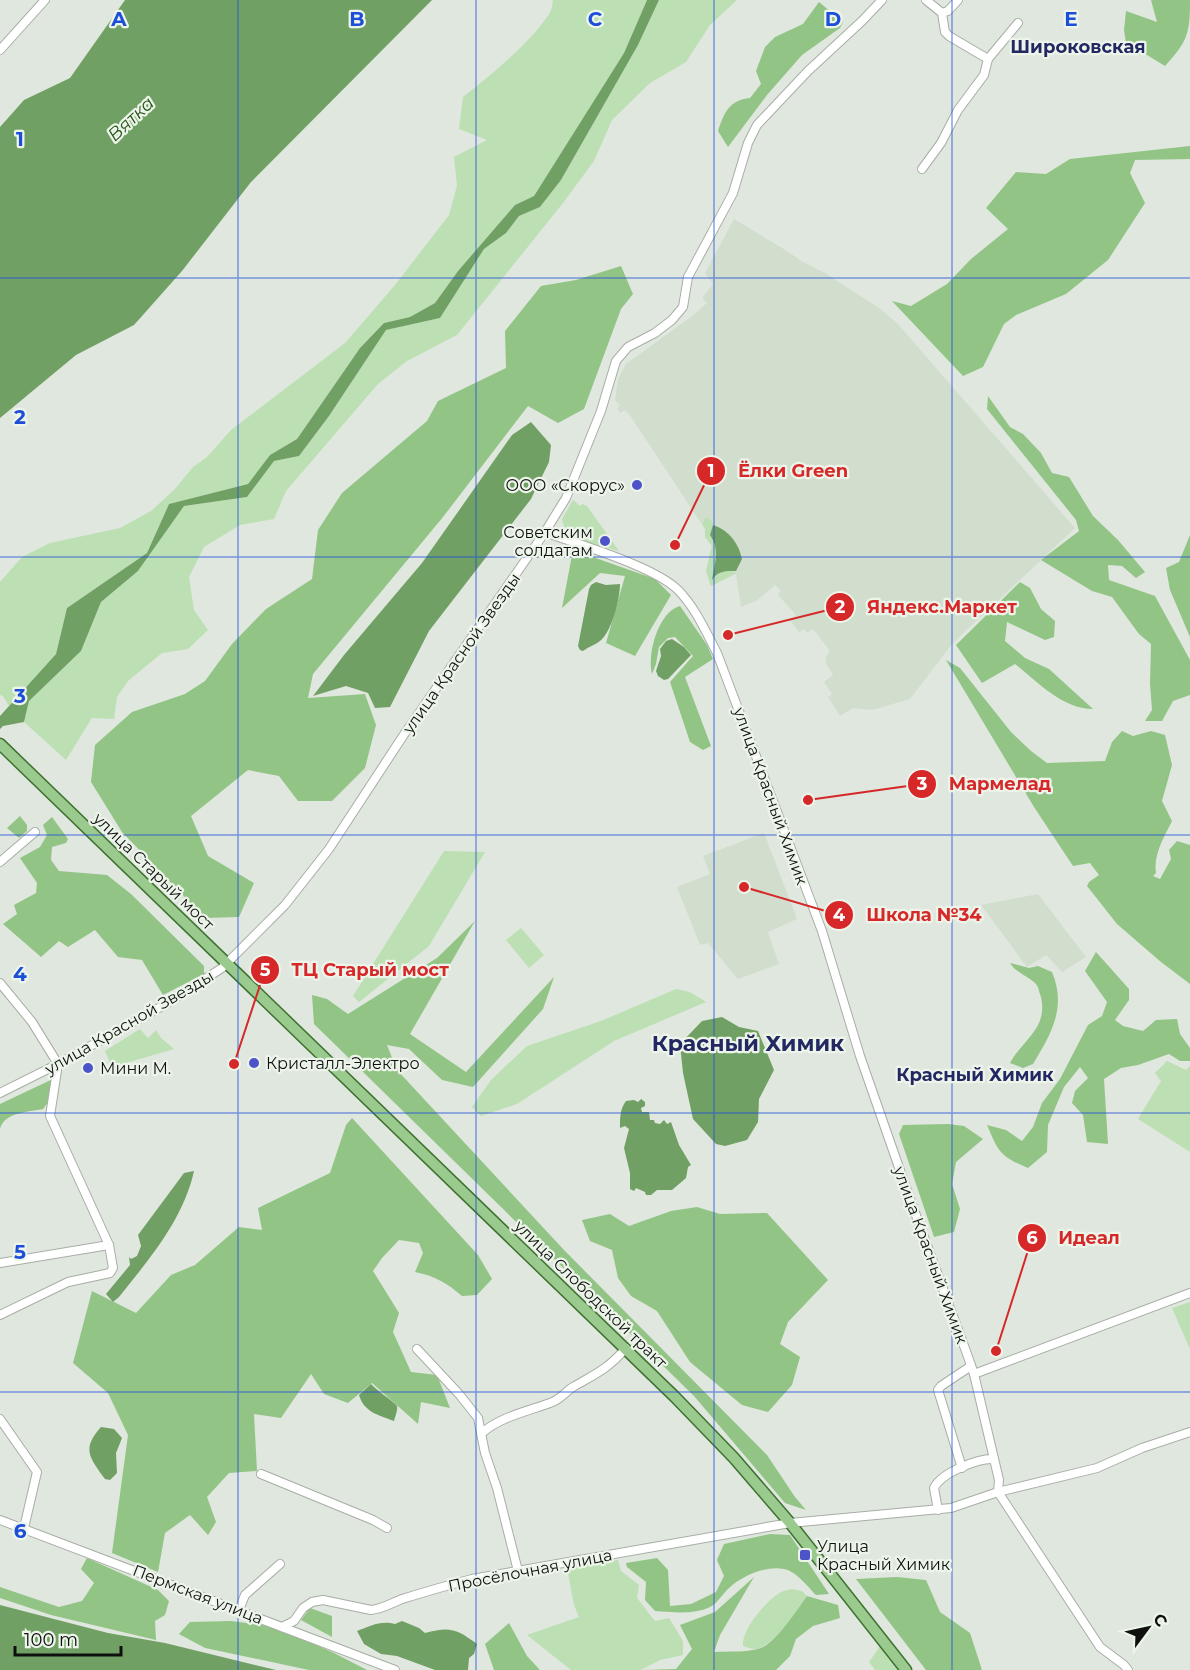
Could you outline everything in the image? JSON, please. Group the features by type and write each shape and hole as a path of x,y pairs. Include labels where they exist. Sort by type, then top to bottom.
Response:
{"main road":[{"name":"улица Старый мост","path":"0,744 228,963"},
{"name":"улица Слободской тракт","path":"228,963 626,1348 734,1458 790,1522 906,1670"}],"street":[{"path":"0,50 45,0"},
{"name":"улица Красной Звезды","path":"0,1094 166,1004 228,963 285,905 317,866 403,736 546,532 566,498 600,411 615,361 628,347 663,327 677,316 683,307 688,276 733,193 748,143 757,125 808,71 882,0"},
{"path":"926,0 942,13 945,32 949,36 988,59"},
{"path":"942,13 948,11 958,0"},
{"path":"922,169 941,143 958,110 984,75 988,59 1018,23"},
{"name":"улица Красный Химик","path":"546,532 666,580 682,595 710,638 740,710 822,931 864,1067 972,1370 999,1480 998,1492"},
{"path":"0,862 35,832"},
{"path":"0,982 32,1022 58,1064 50,1116 109,1245 113,1268 110,1273 68,1282 0,1316"},
{"path":"0,1263 109,1245"},
{"path":"962,1468 938,1392 941,1386 972,1370 1190,1293"},
{"path":"482,1433 530,1409 558,1400 573,1387 597,1375 617,1359 626,1348"},
{"path":"417,1349 476,1413 518,1570"},
{"path":"0,1419 37,1472 24,1528"},
{"name":"Просёлочная улица","path":"282,1627 294,1621 303,1608 312,1602 323,1600 378,1610 438,1588 518,1570 790,1522 938,1510 974,1502 998,1492 1097,1468 1142,1448 1190,1432"},
{"path":"938,1510 934,1492 936,1484 982,1459 994,1459"},
{"path":"261,1474 374,1520 387,1528"},
{"path":"998,1492 1100,1647 1128,1670"},
{"name":"Пермская улица","path":"0,1520 395,1670"},
{"path":"239,1610 245,1595 280,1564"}],"shaded area":[{"path":"553,0 647,0 624,53 534,196 515,205 458,271 435,303 410,317 384,323 360,348 297,439 270,455 248,484 169,504 147,553 67,608 56,654 9,706 0,695 0,582 22,557 50,543 120,528 151,511 175,489 193,467 207,457 231,430 345,343 395,285 449,215 457,186 454,157 487,140 459,129 463,97 532,36 550,12"},
{"path":"659,0 737,0 710,25 686,62 650,83 612,120 594,161 457,335 407,361 378,384 286,491 274,519 240,525 204,547 189,577 194,610 208,630 188,649 162,653 128,681 117,697 114,719 92,718 66,760 24,722 29,701 81,651 101,602 138,571 184,506 247,497 274,461 299,456 329,416 386,330 440,318 484,249 506,233 519,216 540,207 561,180 638,45"},
{"path":"1151,0 1190,0 1186,36 1179,50 1165,66 1147,55 1128,55 1124,30 1126,11 1157,22"},
{"path":"819,2 843,22 840,28 802,55 767,95 728,147 718,131 720,124 728,108 737,101 750,98 761,84 756,71 765,47 775,37 803,24"},
{"path":"1190,146 1190,159 1135,160 1130,173 1145,203 1108,260 1066,294 1016,315 1004,324 983,367 963,376 892,301 911,306 947,284 971,259 1008,229 986,208 1016,172 1046,174 1070,159"},
{"path":"734,219 825,273 879,308 897,323 1075,528 952,644 910,699 872,710 853,708 840,716 828,697 832,694 824,682 833,675 826,663 826,657 830,651 813,629 807,633 804,629 799,632 790,620 796,615 778,595 781,591 775,585 756,601 741,607 736,574 711,586 706,571 712,546 705,537 705,529 631,417 625,410 620,413 617,408 620,405 615,400 618,379 626,364 707,303 702,298 713,284 705,273"},
{"path":"621,266 633,294 621,309 584,409 558,423 528,406 443,517 313,674 308,698 365,694 376,725 365,768 332,801 298,801 279,776 248,770 191,816 208,856 254,883 239,917 205,918 122,832 91,782 95,745 132,712 185,694 205,681 232,644 266,609 312,579 318,530 342,493 427,421 438,401 506,368 505,331 541,286 576,280"},
{"path":"988,396 1010,427 1023,434 1041,453 1052,473 1069,477 1093,516 1118,540 1145,572 1136,578 1122,566 1108,565 1109,580 1155,596 1190,660 1190,695 1173,701 1162,721 1145,721 1152,710 1151,644 1139,634 1112,597 1092,591 1041,560 1079,531 1076,520 987,409"},
{"path":"573,500 580,506 582,504 587,506 619,551 584,541 570,533 562,519"},
{"path":"706,517 714,523 710,535 715,551 713,578 727,569 736,573 711,586 706,571 712,546 705,537 702,524"},
{"path":"1190,535 1190,637 1170,590 1166,568 1179,562"},
{"path":"573,550 655,579 671,595 635,656 606,643 625,576 600,573 562,608"},
{"path":"1020,582 1030,588 1041,609 1055,621 1054,637 1045,640 1007,622 1005,641 1025,658 1049,669 1093,709 1082,708 1061,700 1015,664 982,683 956,645"},
{"path":"680,606 707,645 713,659 685,677 711,746 703,750 690,742 670,682 693,656 675,637 668,638 659,647 652,674 651,656 660,625 672,610"},
{"path":"946,660 960,668 1011,732 1047,763 1105,761 1112,742 1122,731 1133,736 1151,731 1165,735 1172,765 1162,801 1172,821 1160,846 1155,866 1156,873 1153,876 1160,879 1171,859 1169,850 1177,841 1190,845 1190,984 1117,924 1087,886 1099,875 1090,863 1073,866 1034,807"},
{"path":"20,816 27,825 27,831 19,838 7,828"},
{"path":"52,817 68,839 66,843 52,847 51,860 59,871 107,875 131,894 204,966 204,974 163,995 142,960 118,957 95,930 68,947 59,941 41,957 3,924 17,914 14,905 36,893 37,883 20,858 40,847 47,835 43,825"},
{"path":"764,833 797,919 768,932 779,964 738,979 708,943 700,945 677,887 710,874 703,856"},
{"path":"444,851 485,852 429,946 359,1002 353,996"},
{"path":"1038,894 1086,957 1062,972 1046,955 1027,967 981,905"},
{"path":"475,921 410,1034 466,1072 554,977 543,1009 473,1087 442,1080 409,1049 387,1045 397,1070 564,1250 767,1455 806,1510 785,1503 694,1396 314,1024 312,995 327,999 348,1014 437,958"},
{"path":"521,928 544,955 529,968 506,940"},
{"path":"1096,952 1129,989 1129,1000 1115,1020 1123,1026 1143,1031 1156,1020 1177,1019 1180,1034 1190,1048 1190,1061 1180,1061 1169,1054 1138,1065 1121,1068 1104,1079 1108,1144 1087,1142 1083,1115 1072,1103 1075,1091 1088,1078 1080,1067 1064,1087 1048,1125 1047,1152 1028,1168 1006,1157 995,1142 987,1125 1006,1130 1022,1141 1033,1127 1042,1103 1060,1079 1088,1025 1102,1016 1107,1002 1085,971"},
{"path":"1010,963 1029,968 1038,966 1052,972 1058,997 1055,1020 1046,1042 1033,1064 1023,1068 1010,1063 1038,1026 1042,1008 1041,997 1036,984"},
{"path":"676,989 690,992 706,1002 614,1041 517,1104 481,1116 472,1107 491,1080 527,1046 601,1021"},
{"path":"140,1029 148,1038 156,1030 161,1038 174,1049 112,1067 105,1051"},
{"path":"1167,1061 1186,1070 1190,1066 1190,1152 1138,1119 1161,1081 1155,1073"},
{"path":"55,1078 55,1093 43,1109 12,1116 2,1123 0,1129 0,1104"},
{"path":"352,1118 478,1255 492,1279 477,1295 462,1296 440,1281 415,1272 423,1253 419,1243 399,1240 373,1271 399,1313 393,1332 411,1372 437,1375 450,1408 421,1402 418,1424 372,1383 348,1403 324,1394 311,1374 281,1418 254,1414 257,1471 229,1473 207,1497 216,1522 208,1535 190,1515 165,1533 158,1572 112,1553 128,1435 108,1393 73,1363 92,1291 136,1313 171,1275 195,1265 239,1227 262,1230 258,1208 330,1173 346,1125"},
{"path":"903,1125 964,1126 983,1139 956,1162 952,1184 960,1209 954,1232 934,1237 899,1134"},
{"path":"697,1207 720,1214 767,1213 828,1280 788,1322 780,1344 800,1357 792,1385 768,1412 742,1405 690,1362 657,1311 631,1296 618,1278 612,1250 590,1241 582,1220 610,1214 629,1226 671,1211"},
{"path":"1190,1302 1190,1349 1172,1308"},
{"path":"770,1534 790,1535 829,1594 816,1595 793,1573 777,1568 755,1572 740,1579 713,1606 703,1610 655,1611 645,1600 646,1582 627,1567 626,1563 657,1558 668,1570 670,1606 691,1604 716,1592 724,1576 717,1560 724,1544"},
{"path":"87,1558 158,1590 169,1601 165,1615 155,1621 156,1640 51,1615 0,1598 0,1587 59,1607 82,1601 94,1583 81,1569"},
{"path":"618,1560 621,1571 639,1585 637,1598 655,1621 669,1618 683,1641 683,1655 660,1660 641,1670 571,1670 527,1635 579,1617 574,1605 567,1568"},
{"path":"754,1577 720,1635 714,1652 750,1651 767,1645 786,1625 807,1596 838,1605 840,1618 813,1626 796,1639 790,1656 776,1670 643,1670 676,1669 692,1649 680,1625 715,1612"},
{"path":"897,1577 926,1580 940,1612 970,1633 982,1670 926,1670 856,1579"},
{"path":"792,1589 802,1591 807,1596 780,1632 768,1644 759,1648 752,1649 743,1646 743,1640 750,1625 761,1610 778,1594"},
{"path":"310,1608 332,1616 332,1637 301,1620"},
{"path":"231,1621 276,1627 367,1670 309,1670 205,1648 179,1634 190,1622"},
{"path":"509,1623 527,1656 540,1670 494,1670 485,1644"},
{"path":"880,1646 899,1670 875,1670 869,1662"}],"water":[{"name":"Вятка","path":"125,0 432,0 251,182 182,271 134,325 76,355 0,418 0,127 24,100 70,78"},
{"path":"647,0 659,0 638,45 561,180 540,207 519,216 506,233 484,249 440,318 386,330 329,416 299,456 274,461 247,497 184,506 138,571 101,602 81,651 29,701 24,722 3,726 0,729 0,716 56,654 67,608 147,553 169,504 248,484 270,455 297,439 360,348 384,323 410,317 435,303 458,271 515,205 534,196 624,53"},
{"path":"531,422 551,445 549,462 531,499 429,631 390,707 375,708 368,693 346,686 313,696 344,655 422,563 512,435"},
{"path":"713,525 724,530 732,538 742,559 736,571 720,573 712,580 716,556 710,535"},
{"path":"596,582 606,585 620,584 619,598 612,623 604,637 583,651 578,646 589,589"},
{"path":"672,639 691,655 668,679 664,680 658,676 656,671 661,656 660,649 666,641"},
{"path":"722,1017 739,1027 758,1031 774,1070 759,1099 758,1122 747,1140 725,1146 716,1144 693,1119 683,1073 680,1044 702,1021"},
{"path":"641,1099 645,1102 645,1106 641,1108 642,1112 649,1112 650,1120 660,1124 664,1120 667,1124 671,1122 679,1145 691,1165 688,1167 686,1178 672,1190 657,1190 651,1195 646,1195 645,1192 636,1188 634,1191 630,1189 630,1173 624,1148 629,1129 625,1126 620,1128 621,1110 626,1101 638,1102"},
{"path":"194,1171 189,1189 174,1222 131,1282 113,1302 106,1294 130,1265 129,1257 131,1259 137,1256 141,1246 138,1235 184,1173"},
{"path":"371,1384 397,1406 394,1421 372,1412 361,1401 359,1395"},
{"path":"101,1427 114,1429 122,1438 116,1453 117,1473 110,1480 105,1479 90,1453 91,1441"},
{"path":"0,1605 108,1633 165,1643 276,1670 0,1670"},
{"path":"402,1621 425,1633 453,1630 477,1644 474,1654 469,1658 468,1670 435,1670 397,1656 381,1654 364,1644 357,1631 376,1624 395,1624"}],"place":[{"name":"ООО «Скорус»","path":"637,485"},
{"name":"Советским солдатам","path":"605,541"},
{"name":"Ёлки Green","path":"675,545"},
{"name":"Яндекс.Маркет","path":"728,635"},
{"name":"Мармелад","path":"808,800"},
{"name":"Школа №34","path":"744,887"},
{"name":"Кристалл-Электро","path":"254,1063"},
{"name":"ТЦ Старый мост","path":"234,1064"},
{"name":"Мини М.","path":"88,1068"},
{"name":"Идеал","path":"996,1351"},
{"name":"Улица Красный Химик","path":"805,1555"}],"district":[{"name":"Широковская","path":"1078,47"},
{"name":"Красный Химик","path":"748,1043"},
{"name":"Красный Химик","path":"975,1075"}]}
